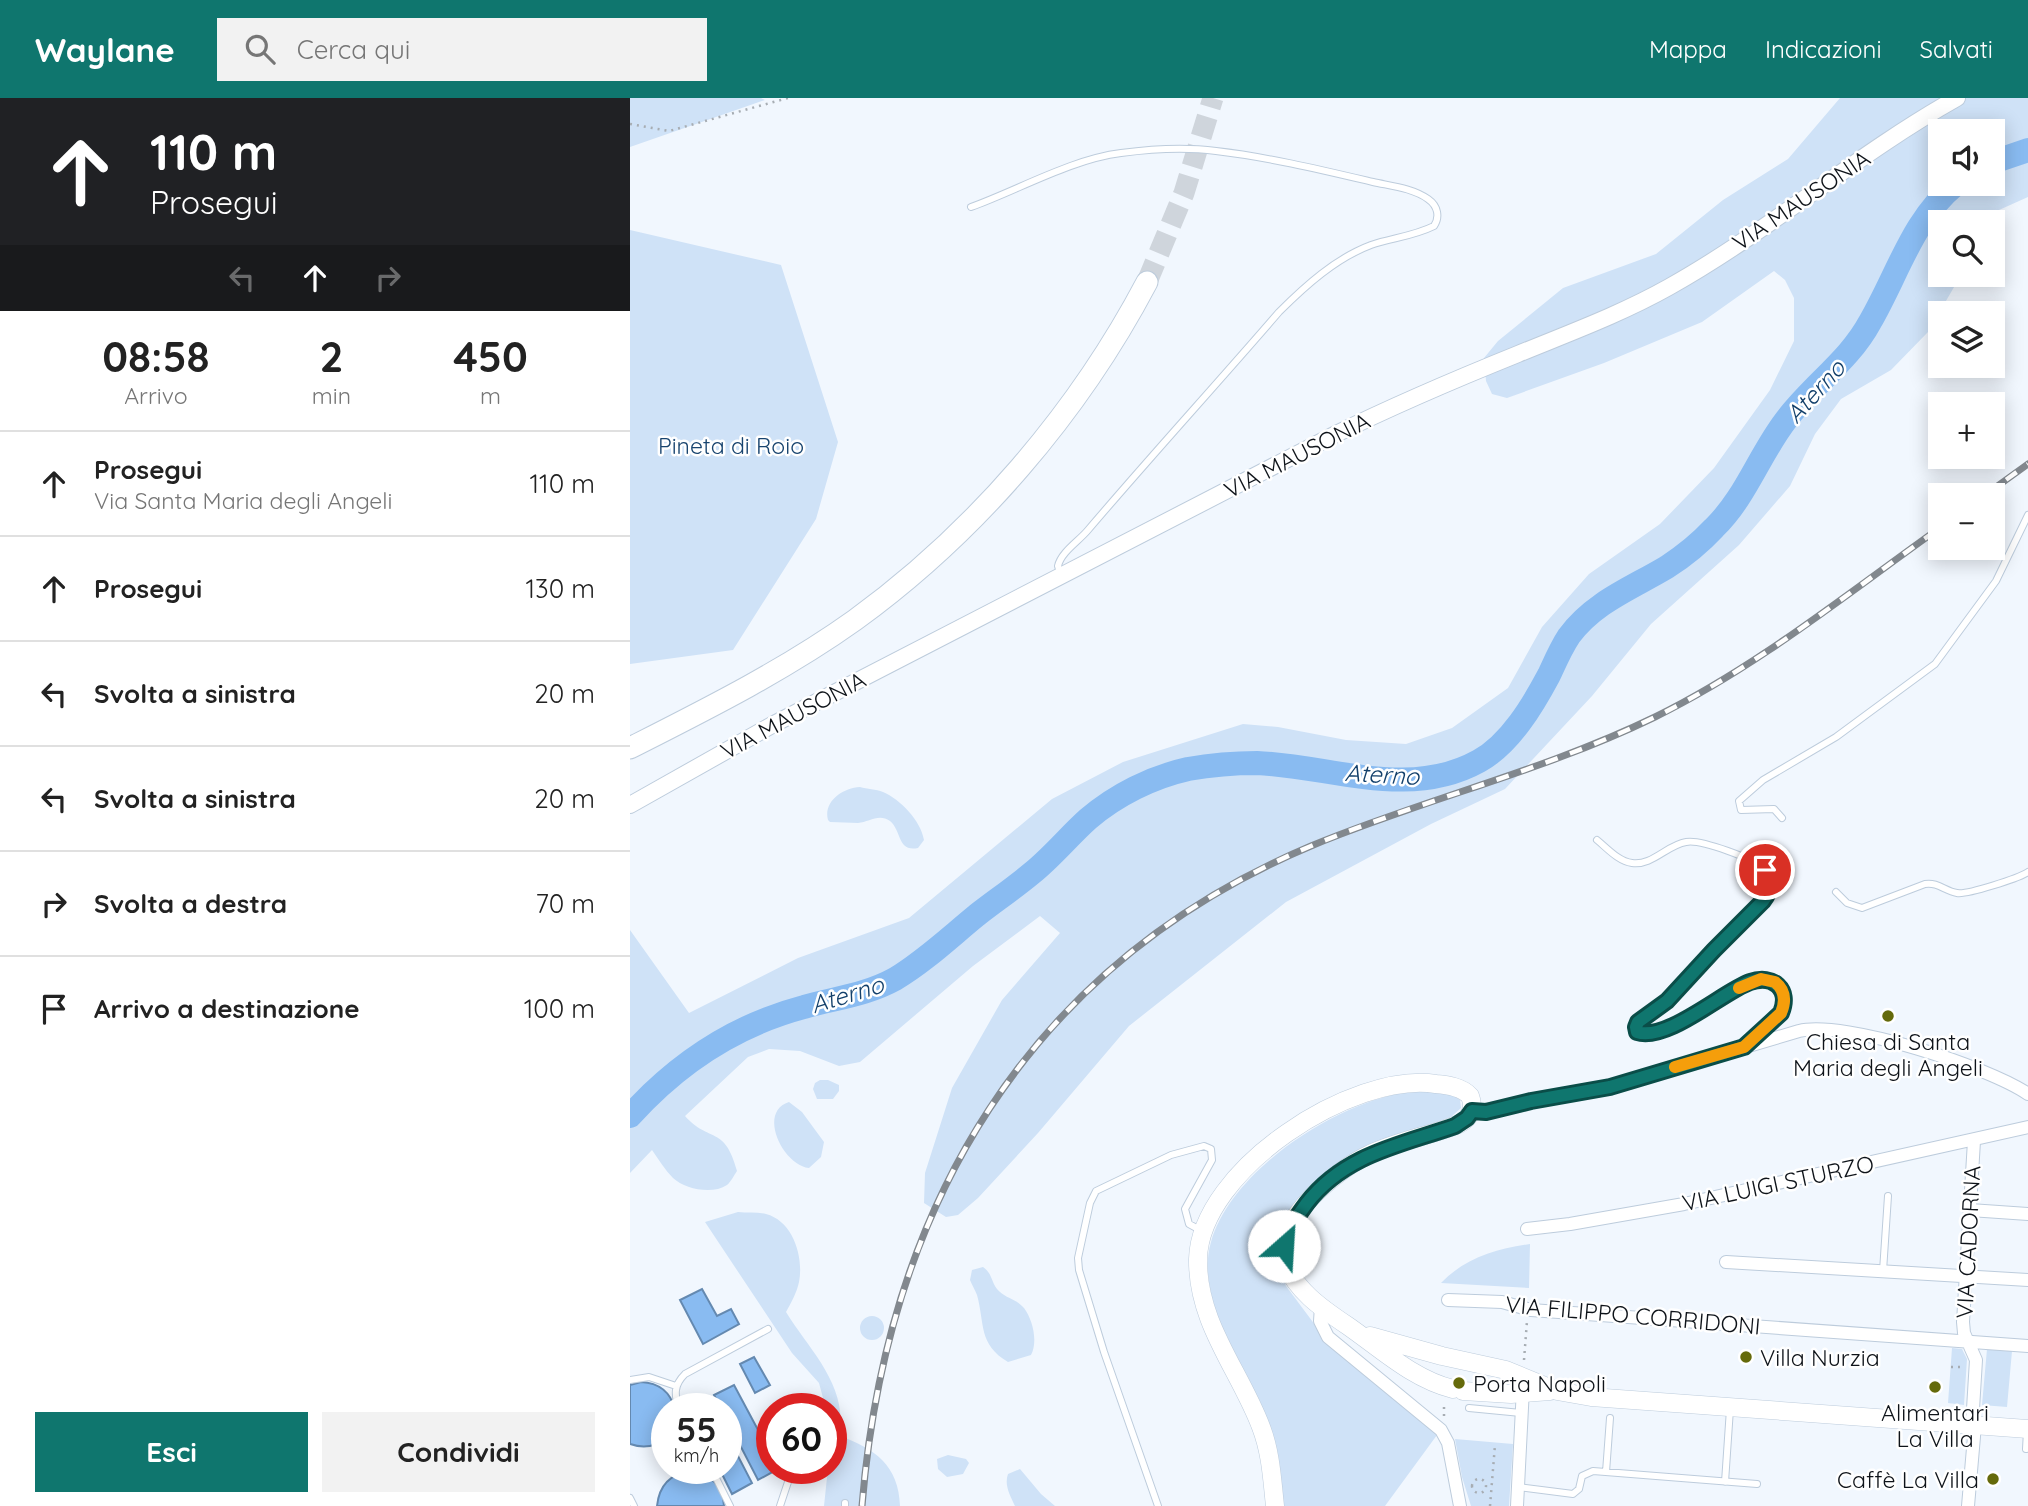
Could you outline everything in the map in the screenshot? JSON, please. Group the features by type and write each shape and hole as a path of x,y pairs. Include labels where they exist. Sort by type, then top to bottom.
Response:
{"highway":[{"path":"630,748 737,693 815,646 887,596 935,554 993,496 1057,420 1117,335 1147,282"}],"main road":[{"name":"VIA MAUSONIA","path":"630,805 772,725 1381,412 1658,294 1878,147 1957,98"},
{"path":"1275,1506 1269,1452 1261,1426 1212,1328 1203,1299 1198,1256 1203,1231 1221,1199 1255,1161 1288,1132 1336,1104 1378,1088 1406,1082 1422,1082 1463,1090 1470,1096 1472,1111 1455,1126 1386,1148 1359,1160 1335,1176 1305,1206 1286,1240 1284,1258 1299,1285 1321,1307 1408,1368 1457,1394 1523,1385 1611,1399 2027,1429"},
{"path":"1346,1325 1386,1341 1501,1368 1523,1385"}],"street":[{"path":"1472,1111 1486,1112 1531,1101 1598,1090 1805,1030 1835,1029 1944,1058 1994,1076 2028,1094"},
{"name":"VIA LUIGI STURZO","path":"1527,1229 1684,1204 2028,1127"},
{"name":"VIA CADORNA","path":"1968,1506 1976,1362 1963,1322 1974,1141"},
{"path":"1970,1210 2028,1214"},
{"path":"1726,1262 2028,1280"},
{"name":"VIA FILIPPO CORRIDONI","path":"1447,1300 1502,1303 1528,1310 2028,1346"},
{"path":"1321,1307 1320,1321 1328,1336 1444,1433 1460,1506"},
{"path":"1517,1506 1523,1385"}],"lane":[{"path":"971,206 1097,158 1119,153 1178,150 1226,152 1350,176 1418,194 1430,200 1437,208 1434,226 1347,256 1297,294 1062,556 1058,566 1062,577"},
{"path":"1782,818 1774,809 1741,810 1739,800 1763,780 1836,737 1935,664 1996,581 2028,515"},
{"path":"1597,840 1631,863 1643,862 1675,845 1692,842 1738,856 1765,870 1769,885 1763,901 1667,1001 1638,1022 1636,1027 1637,1032 1643,1034 1666,1027 1698,1014 1745,984 1764,979 1775,982 1783,993 1784,1006 1781,1013 1744,1047"},
{"path":"1836,892 1847,903 1862,908 1925,884 1934,884 1961,893 2028,872"},
{"path":"1158,1506 1094,1324 1078,1258 1090,1203 1096,1191 1171,1155 1204,1146 1211,1149 1212,1160 1185,1209 1189,1224 1203,1231"},
{"path":"1883,1272 1888,1196"},
{"path":"675,1393 676,1386 685,1374 768,1329"},
{"path":"630,1380 649,1377 676,1386"},
{"path":"1457,1394 1523,1413"},
{"path":"1724,1482 1730,1407"},
{"path":"1606,1472 1610,1418"},
{"path":"2026,1449 2027,1429"},
{"path":"1518,1487 1573,1494 1579,1489 1584,1474 1593,1471 1757,1484"},
{"path":"719,1484 730,1506"},
{"path":"780,1506 787,1484"},
{"path":"630,1498 634,1506"}],"path":[{"path":"630,124 669,131 788,98"},
{"path":"1523,1385 1528,1310"},
{"path":"1444,1433 1457,1394"},
{"path":"1490,1506 1495,1445"},
{"path":"1486,1486 1491,1487"}],"green space":[{"path":"630,98 761,98 765,100 630,147"},
{"path":"1840,98 2028,98 2028,197 1999,210 1928,210 1928,287 1954,287 1946,301 1928,301 1928,332 1891,370 1841,399 1815,434 1790,486 1739,545 1651,624 1592,696 1505,789 1431,824 1286,902 1129,1026 1038,1133 978,1198 958,1215 946,1217 924,1203 925,1173 952,1088 1002,1000 1060,933 1040,916 973,966 860,1062 839,1066 800,1051 769,1049 748,1057 685,1116 702,1130 716,1136 727,1147 737,1171 727,1185 706,1190 684,1185 670,1175 652,1150 630,1173 630,930 689,1013 798,958 909,918 1052,799 1123,762 1243,724 1278,727 1346,740 1406,744 1452,728 1508,688 1542,627 1589,574 1660,524 1714,468 1770,390 1794,341 1794,298 1785,280 1774,271 1702,322 1604,363 1507,398 1492,394 1486,381 1484,358 1498,341 1563,288 1656,254 1723,200 1788,159"},
{"name":"Pineta di Roio","path":"630,230 781,265 838,442 816,519 733,650 630,664"},
{"path":"860,787 883,792 909,812 919,825 924,840 918,848 906,847 894,825 886,819 878,818 858,823 828,820 828,807 835,797"},
{"path":"820,1080 839,1085 839,1091 833,1099 817,1099 813,1089 815,1083"},
{"path":"1408,1092 1448,1095 1460,1100 1461,1108 1451,1117 1400,1134 1329,1172 1278,1266 1286,1286 1333,1349 1437,1435 1385,1506 1284,1506 1278,1464 1213,1302 1208,1272 1211,1242 1222,1215 1240,1190 1290,1144 1350,1110 1380,1098"},
{"path":"789,1102 802,1112 824,1142 821,1157 809,1168 790,1158 777,1138 775,1116 780,1108"},
{"path":"738,1212 760,1213 775,1218 790,1232 798,1251 800,1272 797,1290 786,1312 816,1355 836,1393 822,1393 819,1383 792,1353 705,1222"},
{"path":"1530,1244 1529,1288 1441,1283 1460,1267 1482,1256"},
{"path":"983,1267 1000,1292 1021,1305 1027,1313 1034,1338 1031,1355 1008,1362 998,1355 987,1341 977,1295 970,1280 972,1270"},
{"path":"872,1316 881,1319 884,1328 881,1337 872,1340 863,1337 860,1328 863,1319"},
{"path":"1952,1348 1962,1349 1967,1359 1964,1405 1948,1403"},
{"path":"1987,1349 2012,1351 2007,1407 1982,1405"},
{"path":"847,1439 864,1446 883,1460 890,1469 899,1492 900,1506 824,1506 826,1484 847,1484"},
{"path":"1455,1439 1513,1444 1509,1506 1471,1506"},
{"path":"948,1455 966,1459 969,1463 963,1474 947,1477 938,1469 937,1459"},
{"path":"1020,1469 1055,1506 1015,1506 1008,1490 1007,1478 1008,1474"}],"water":[{"path":"702,1289 717,1316 731,1309 739,1324 703,1344 680,1300"},
{"path":"754,1357 770,1385 755,1393 740,1364"},
{"path":"641,1382 653,1384 666,1393 651,1393 651,1446 630,1444 630,1385"},
{"path":"734,1385 738,1393 718,1393"},
{"path":"742,1400 756,1426 756,1476 742,1449"},
{"path":"742,1464 752,1483 732,1494 727,1484 742,1484"},
{"path":"665,1484 716,1484 721,1492 724,1506 657,1506"}],"waterway":[{"name":"Aterno","path":"2005,158 2028,150"},
{"name":"Aterno","path":"630,1116 688,1063 731,1036 779,1015 873,989 906,972 1032,873 1099,810 1148,782 1188,769 1248,763 1285,765 1370,778 1425,778 1452,772 1490,754 1511,734 1528,711 1566,641 1579,624 1602,605 1680,558 1725,516 1786,420 1861,336 1907,248 1928,214 1943,196"}],"tunnel":[{"path":"1147,282 1184,193 1213,98"}],"railway":[{"path":"2002,483 2028,464"},
{"path":"862,1506 877,1397 902,1294 940,1198 989,1109 1051,1029 1125,957 1211,896 1311,846 1570,753 1655,717 1730,676 1928,536"}],"slow traffic":[{"path":"1675,1067 1744,1047 1781,1013 1784,1006 1783,993 1775,982 1761,979 1739,988"}],"place":[{"name":"Chiesa di Santa Maria degli Angeli","path":"1888,1016"},
{"name":"Villa Nurzia","path":"1746,1357"},
{"name":"Porta Napoli","path":"1459,1383"},
{"name":"Alimentari La Villa","path":"1935,1387"},
{"name":"Caffè La Villa","path":"1993,1479"}],"route":[{"path":"1284,1246 1290,1229 1313,1196 1348,1166 1371,1153 1455,1126 1472,1111 1486,1112 1510,1105 1610,1087 1744,1047 1781,1013 1784,1006 1780,986 1772,980 1757,980 1745,984 1698,1014 1666,1027 1643,1034 1637,1032 1636,1027 1638,1022 1667,1001 1763,901 1769,890 1765,870"}]}
